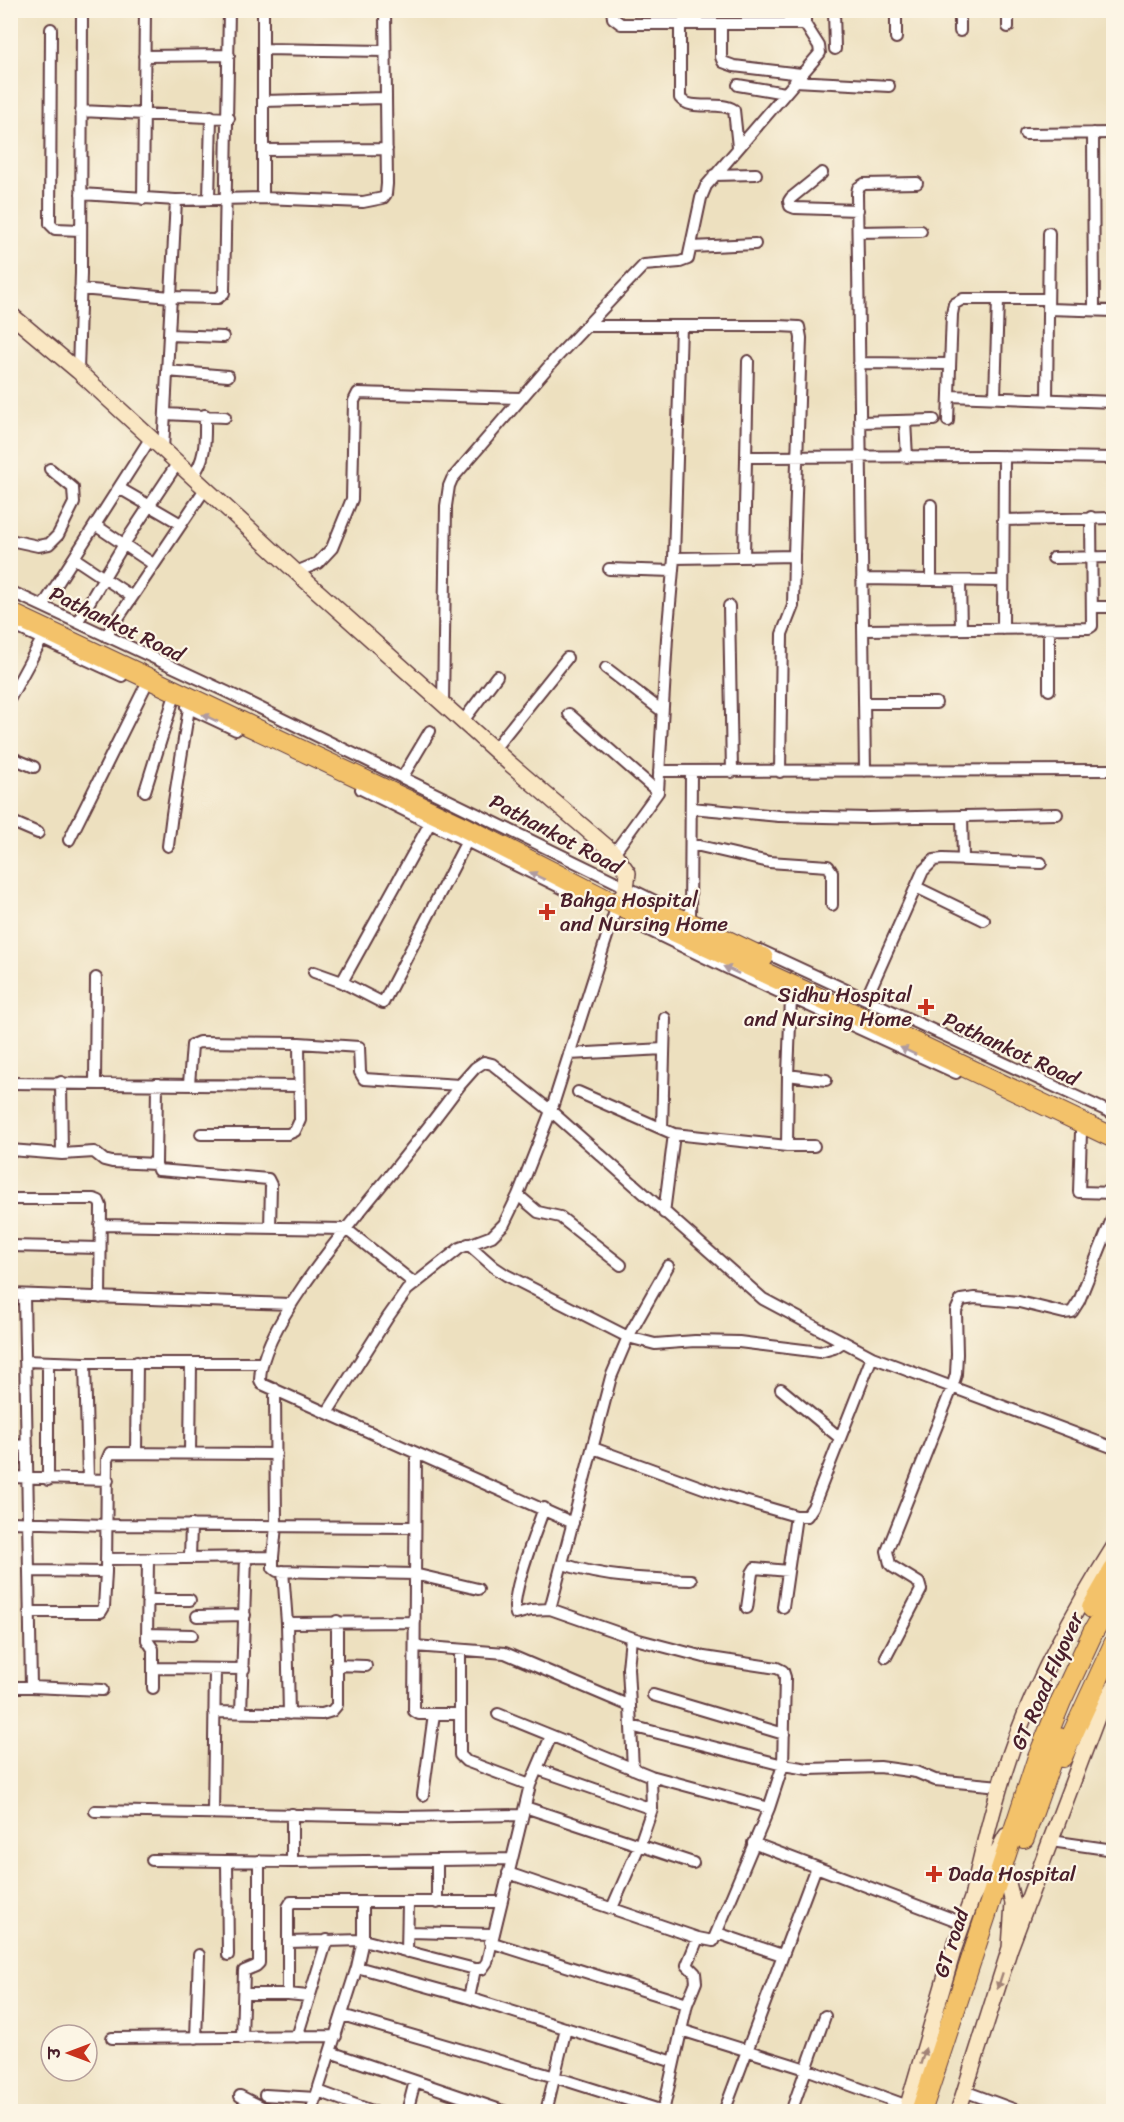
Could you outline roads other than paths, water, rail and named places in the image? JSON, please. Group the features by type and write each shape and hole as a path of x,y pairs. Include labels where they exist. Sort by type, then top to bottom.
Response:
{"highway":[{"name":"Pathankot Road","path":"10,600 344,759 460,811 620,900 690,920 1113,1124"},
{"path":"10,613 620,900 1113,1138"},
{"path":"1032,1795 1028,1750 1053,1687 1113,1570"},
{"name":"GT Road Flyover","path":"1032,1795 1061,1701 1113,1596"},
{"name":"GT Road Flyover","path":"1032,1795 1073,1702 1113,1620"},
{"path":"1032,1795 1058,1766 1113,1644"},
{"name":"GT road","path":"912,2110 1017,1818 1032,1795"},
{"name":"GT road","path":"934,2112 1008,1883 1032,1795"}],"street":[{"path":"78,371 82,10"},
{"path":"143,199 145,10"},
{"path":"80,290 218,298 224,293 229,118 229,10"},
{"path":"263,10 263,198"},
{"path":"81,194 176,200 263,198 363,202 383,198 387,184 385,10"},
{"path":"612,10 613,18 621,24 721,26 805,24"},
{"path":"690,10 685,24 680,98 685,103 730,107 735,115 738,147"},
{"path":"443,704 446,506 449,486 457,472 556,358 644,265 688,260 703,192 714,175 818,56 820,50 805,24 805,10"},
{"path":"834,10 835,49"},
{"path":"896,10 896,38"},
{"path":"960,10 960,31"},
{"path":"1008,10 1008,27"},
{"path":"721,26 723,63 798,77 889,86"},
{"path":"51,29 49,221 51,227 55,229 81,230"},
{"path":"263,49 385,51"},
{"path":"144,56 229,55"},
{"path":"738,85 785,93"},
{"path":"263,101 385,98"},
{"path":"81,111 229,118"},
{"path":"209,199 211,116"},
{"path":"1093,133 1094,310"},
{"path":"1025,134 1113,133"},
{"path":"263,150 387,149"},
{"path":"822,173 791,198 790,206 858,210"},
{"path":"714,175 756,174"},
{"path":"864,771 857,193 860,186 916,183"},
{"path":"163,450 176,200"},
{"path":"858,232 921,231"},
{"path":"1047,399 1049,233"},
{"path":"692,247 755,244"},
{"path":"948,421 954,304 963,299 998,300 1113,310"},
{"path":"994,396 998,300"},
{"path":"10,314 78,371 296,572 614,853 628,873 550,1111 519,1195 504,1224 492,1236 460,1248 414,1283 398,1301 327,1413"},
{"path":"586,326 799,327 801,339 793,606 782,634 780,772"},
{"path":"614,853 658,792 674,558 681,326"},
{"path":"169,335 223,337"},
{"path":"744,558 748,361"},
{"path":"860,363 950,364"},
{"path":"167,371 228,376"},
{"path":"296,572 318,563 332,548 352,499 354,401 358,393 521,398"},
{"path":"949,396 1113,402"},
{"path":"165,414 225,417"},
{"path":"192,477 204,454 205,415"},
{"path":"860,422 934,420"},
{"path":"905,421 906,457"},
{"path":"43,606 150,439"},
{"path":"1003,629 1004,456"},
{"path":"746,457 1113,458"},
{"path":"78,621 124,544 177,464"},
{"path":"10,540 38,546 49,544 58,536 74,503 73,488 50,470"},
{"path":"120,488 181,524"},
{"path":"106,636 205,489"},
{"path":"931,505 931,580"},
{"path":"863,630 1089,628 1092,626 1093,607 1091,517"},
{"path":"1004,520 1113,518"},
{"path":"95,525 153,564"},
{"path":"674,558 794,556"},
{"path":"1053,558 1113,557"},
{"path":"74,558 131,596"},
{"path":"609,569 673,571"},
{"path":"862,579 1003,581"},
{"path":"960,581 961,629"},
{"path":"10,591 227,692 402,778 791,998 1113,1148"},
{"path":"729,606 732,771"},
{"path":"1093,607 1113,607"},
{"path":"10,624 318,768 467,841 620,900"},
{"path":"1049,629 1049,690"},
{"path":"10,698 42,639"},
{"path":"494,749 567,658"},
{"path":"606,668 662,711"},
{"path":"463,721 497,676"},
{"path":"69,840 145,687"},
{"path":"144,791 173,700"},
{"path":"864,703 936,703"},
{"path":"168,846 189,708"},
{"path":"569,714 658,792"},
{"path":"402,778 430,731"},
{"path":"10,756 34,767"},
{"path":"659,771 1113,770"},
{"path":"691,771 690,920 982,1051 1113,1114"},
{"path":"691,808 788,816 868,818 1057,814"},
{"path":"962,816 963,859"},
{"path":"10,821 38,833"},
{"path":"342,982 430,823"},
{"path":"314,972 342,982 383,1003 467,841"},
{"path":"691,844 768,862 828,866 832,872 832,905"},
{"path":"866,999 923,871 934,860 963,859 1041,863"},
{"path":"916,887 984,920"},
{"path":"95,1083 96,978"},
{"path":"788,1146 791,998"},
{"path":"662,1129 664,1018"},
{"path":"189,1084 191,1049 195,1042 299,1043 359,1047 360,1072 364,1079 460,1085"},
{"path":"201,1134 292,1133 300,1120 299,1043"},
{"path":"569,1054 664,1049"},
{"path":"573,1523 261,1382 265,1352 291,1305 346,1229 480,1063 488,1062 550,1111 763,1299 872,1357 1113,1448"},
{"path":"788,1075 826,1080"},
{"path":"61,1082 62,1154"},
{"path":"10,1083 299,1086"},
{"path":"157,1084 156,1164 160,1171 268,1179 271,1185 270,1228"},
{"path":"578,1092 674,1134 788,1146 814,1146"},
{"path":"1081,1132 1079,1192 1113,1193"},
{"path":"664,1213 674,1134"},
{"path":"10,1150 62,1154 94,1152 104,1160 112,1162 156,1164"},
{"path":"519,1195 538,1212 560,1217 621,1265"},
{"path":"10,1199 94,1199 99,1201 101,1206 100,1298"},
{"path":"886,1657 920,1596 919,1583 893,1568 887,1551 956,1374 957,1304 964,1299 1008,1300 1064,1313 1072,1312 1079,1301 1113,1214"},
{"path":"100,1225 346,1229 414,1283"},
{"path":"468,1244 506,1275 628,1337 655,1344 728,1341 820,1352 834,1348 843,1342"},
{"path":"10,1246 100,1248"},
{"path":"550,1609 611,1377 628,1337 668,1266"},
{"path":"10,1294 291,1305"},
{"path":"24,1294 31,1687"},
{"path":"593,1448 720,1494 796,1516 807,1516 813,1507 872,1357"},
{"path":"25,1361 262,1363"},
{"path":"48,1362 48,1480"},
{"path":"136,1453 137,1362"},
{"path":"85,1363 88,1479"},
{"path":"190,1454 191,1363"},
{"path":"275,1389 274,1569 414,1574 478,1589"},
{"path":"781,1389 840,1438"},
{"path":"10,1445 27,1446"},
{"path":"29,1612 101,1611 104,1607 107,1460 110,1453 276,1454"},
{"path":"416,1453 414,1711 419,1714 460,1714"},
{"path":"10,1477 48,1480 108,1480"},
{"path":"508,1873 711,1942 717,1933 768,1808 783,1765 785,1677 780,1669 704,1657 631,1638 550,1609 516,1614 515,1594 543,1508"},
{"path":"783,1607 796,1516"},
{"path":"10,1521 107,1525 416,1527"},
{"path":"190,1558 191,1525"},
{"path":"972,1898 1000,1786 1027,1713 1065,1629 1113,1547"},
{"path":"241,1713 246,1557"},
{"path":"106,1559 273,1557"},
{"path":"148,1559 147,1634 148,1642 153,1649 153,1688"},
{"path":"563,1564 597,1574 691,1580"},
{"path":"747,1608 752,1573 755,1568 788,1571"},
{"path":"28,1571 106,1572"},
{"path":"282,1571 287,1623 289,1714"},
{"path":"147,1600 190,1600"},
{"path":"197,1616 245,1615"},
{"path":"214,1712 322,1714 332,1712 337,1705 337,1621"},
{"path":"287,1623 415,1622"},
{"path":"147,1634 192,1635"},
{"path":"631,1638 628,1668 633,1769"},
{"path":"415,1646 505,1653 630,1706"},
{"path":"460,1650 460,1752 462,1758 530,1785"},
{"path":"336,1665 366,1666"},
{"path":"154,1668 244,1669"},
{"path":"213,1813 216,1669"},
{"path":"10,1687 102,1690"},
{"path":"958,2112 1010,1948 1098,1715 1113,1687"},
{"path":"653,1695 784,1734"},
{"path":"423,1795 434,1714"},
{"path":"498,1714 651,1776 768,1808"},
{"path":"631,1726 783,1765 808,1769 880,1767 916,1772 935,1780 1000,1786"},
{"path":"288,1942 363,1940 476,1969 485,1967 530,1785 551,1736"},
{"path":"537,1769 652,1809"},
{"path":"612,1908 640,1844 652,1809 651,1776"},
{"path":"95,1811 401,1817 523,1811 640,1844 693,1863"},
{"path":"292,1814 292,1862"},
{"path":"681,2030 806,2069 912,2110 963,1923 983,1875 1017,1818"},
{"path":"1051,1841 1113,1850"},
{"path":"753,1844 963,1923"},
{"path":"152,1860 292,1862 511,1859"},
{"path":"437,1860 437,1903"},
{"path":"242,2038 244,1971 259,1963 260,1861"},
{"path":"227,1862 228,1955"},
{"path":"724,2112 816,1867"},
{"path":"1008,1883 1013,1904 1010,1948"},
{"path":"288,1994 288,1907 291,1902 408,1904 500,1902"},
{"path":"312,2112 357,1967 363,1940 363,1903"},
{"path":"407,1952 408,1904"},
{"path":"408,1932 491,1938 687,2004"},
{"path":"717,1933 782,1955"},
{"path":"342,2015 663,2111 687,2004 696,1978 687,1963 698,1938"},
{"path":"297,2037 327,1940"},
{"path":"196,2038 199,1955"},
{"path":"357,1967 469,1998 674,2062"},
{"path":"469,1998 476,1969"},
{"path":"244,1994 308,1996"},
{"path":"791,2112 825,2016"},
{"path":"546,2112 566,2028"},
{"path":"112,2038 336,2036"},
{"path":"330,2052 415,2081 475,2107 506,2112"},
{"path":"407,2112 415,2081"},
{"path":"964,2091 1021,2112"},
{"path":"265,2095 317,2094 375,2112"},
{"path":"240,2096 272,2112"}],"place":[{"name":"Bahga Hospital and Nursing Home","path":"547,912"},
{"name":"Sidhu Hospital and Nursing Home","path":"926,1007"},
{"name":"Dada Hospital","path":"934,1874"}]}
